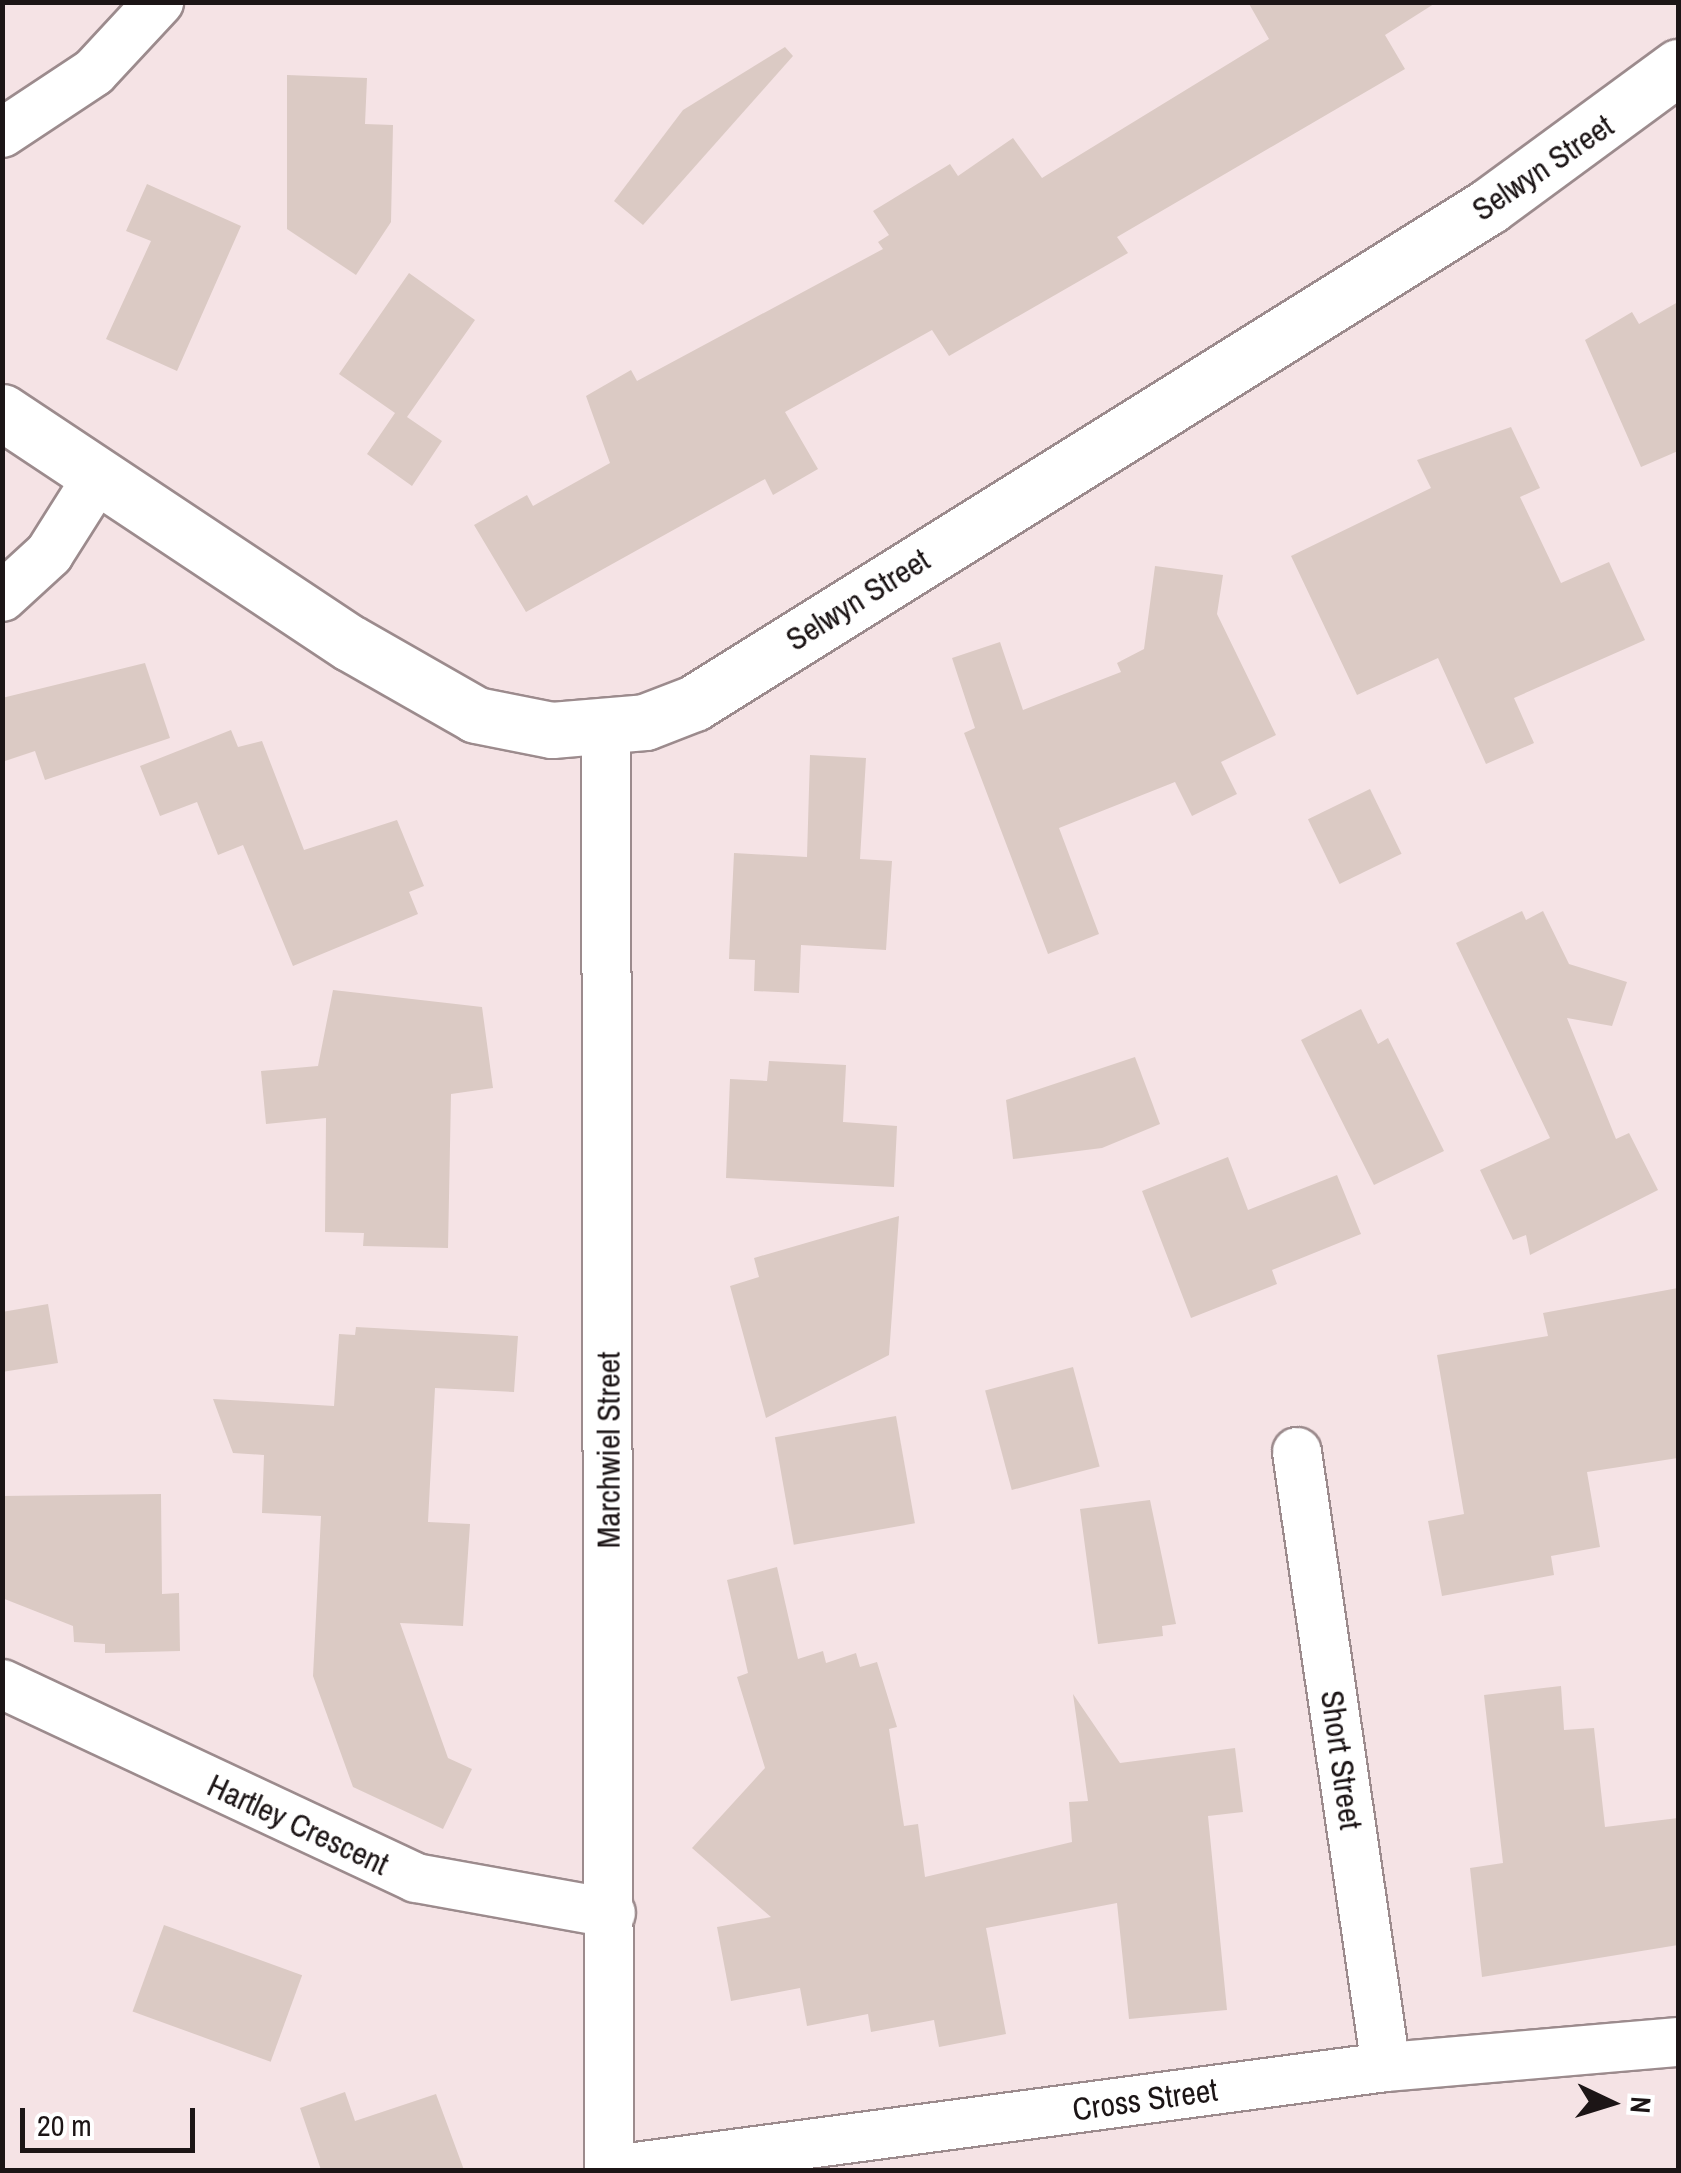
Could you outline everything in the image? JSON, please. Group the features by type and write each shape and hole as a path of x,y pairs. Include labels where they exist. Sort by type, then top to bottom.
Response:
{"street":[{"path":"4,131 94,72 159,2"},
{"name":"Selwyn Street","path":"2,412 476,715 606,729 694,703 1490,206 1678,66"},
{"path":"2,597 49,554 99,475"},
{"name":"Marchwiel Street","path":"606,729 611,2170"},
{"name":"Short Street","path":"1296,1452 1386,2067"},
{"name":"Hartley Crescent","path":"2,1684 416,1878 611,1913"},
{"name":"Cross Street","path":"611,2170 1386,2067 1678,2042"}],"building":[{"path":"1248,2 1437,2 1385,35 1405,69 1117,237 1128,253 949,356 932,330 785,412 818,469 773,495 765,479 526,612 474,525 527,495 533,506 610,463 586,396 631,370 637,381 883,249 878,242 889,235 873,211 950,164 958,176 1013,138 1042,178 1269,39"},
{"path":"785,47 793,56 643,225 614,201 683,110"},
{"path":"287,75 367,78 365,124 393,125 391,222 356,275 287,229"},
{"path":"147,184 241,226 177,371 106,339 151,241 126,231"},
{"path":"409,273 475,320 407,417 442,441 412,486 367,454 395,413 339,374"},
{"path":"1678,302 1678,451 1641,467 1585,340 1632,312 1639,324"},
{"path":"1511,427 1540,488 1520,497 1561,583 1609,562 1645,640 1514,698 1534,743 1486,764 1438,658 1357,695 1291,556 1431,488 1417,460"},
{"path":"1155,566 1223,575 1217,614 1276,735 1221,762 1237,794 1192,816 1175,782 1059,828 1099,934 1048,954 964,733 975,728 952,658 1000,642 1023,710 1121,672 1117,663 1144,649"},
{"path":"145,663 170,738 45,780 35,751 2,762 2,698"},
{"path":"231,730 238,747 262,741 304,850 397,820 424,886 409,892 418,914 293,966 243,845 218,855 197,802 160,816 140,766"},
{"path":"810,755 866,758 860,859 892,861 886,950 801,945 799,993 754,991 755,960 729,959 734,853 807,857"},
{"path":"1370,789 1402,854 1340,884 1308,819"},
{"path":"1522,911 1526,920 1543,911 1569,964 1627,982 1612,1026 1567,1018 1616,1139 1629,1133 1658,1190 1530,1255 1526,1235 1513,1240 1480,1170 1550,1138 1456,943"},
{"path":"333,990 482,1007 493,1088 451,1094 448,1248 363,1246 364,1233 325,1232 326,1118 266,1124 261,1071 318,1066"},
{"path":"1361,1009 1378,1044 1388,1038 1444,1151 1374,1185 1301,1040"},
{"path":"1135,1057 1160,1124 1102,1148 1013,1159 1006,1100"},
{"path":"769,1061 846,1065 843,1122 897,1126 894,1187 726,1178 730,1079 767,1081"},
{"path":"1228,1157 1248,1210 1337,1175 1361,1234 1272,1270 1277,1284 1191,1318 1142,1191"},
{"path":"899,1216 889,1355 766,1418 730,1286 759,1277 754,1258"},
{"path":"1678,1288 1678,1458 1587,1472 1600,1547 1551,1556 1554,1575 1442,1596 1428,1521 1464,1514 1437,1355 1548,1336 1543,1313"},
{"path":"48,1304 58,1363 2,1372 2,1312"},
{"path":"356,1327 518,1336 514,1392 435,1388 428,1522 470,1524 463,1626 400,1623 448,1758 472,1769 443,1829 353,1787 313,1676 321,1516 262,1513 264,1455 233,1453 213,1399 334,1406 339,1334 355,1335"},
{"path":"1073,1367 1100,1466 1012,1490 985,1391"},
{"path":"896,1416 915,1523 794,1545 775,1437"},
{"path":"161,1494 162,1594 179,1593 180,1651 105,1653 105,1644 74,1642 73,1626 2,1598 2,1496"},
{"path":"1150,1500 1176,1624 1162,1626 1163,1636 1098,1644 1080,1509"},
{"path":"777,1567 798,1659 823,1651 826,1663 856,1653 860,1667 877,1662 897,1727 889,1729 904,1826 918,1824 925,1877 1072,1842 1069,1802 1088,1801 1073,1694 1120,1763 1235,1748 1243,1812 1208,1816 1227,2010 1129,2019 1117,1903 986,1928 1006,2034 939,2047 934,2020 871,2032 868,2014 807,2026 800,1988 731,2001 717,1927 771,1917 692,1848 765,1768 737,1677 748,1673 727,1580"},
{"path":"1561,1686 1564,1730 1594,1728 1605,1827 1678,1818 1678,1945 1482,1977 1470,1868 1503,1863 1484,1695"},
{"path":"164,1925 302,1975 271,2062 133,2011"},
{"path":"345,2092 355,2121 436,2094 464,2170 321,2170 300,2108"}]}
